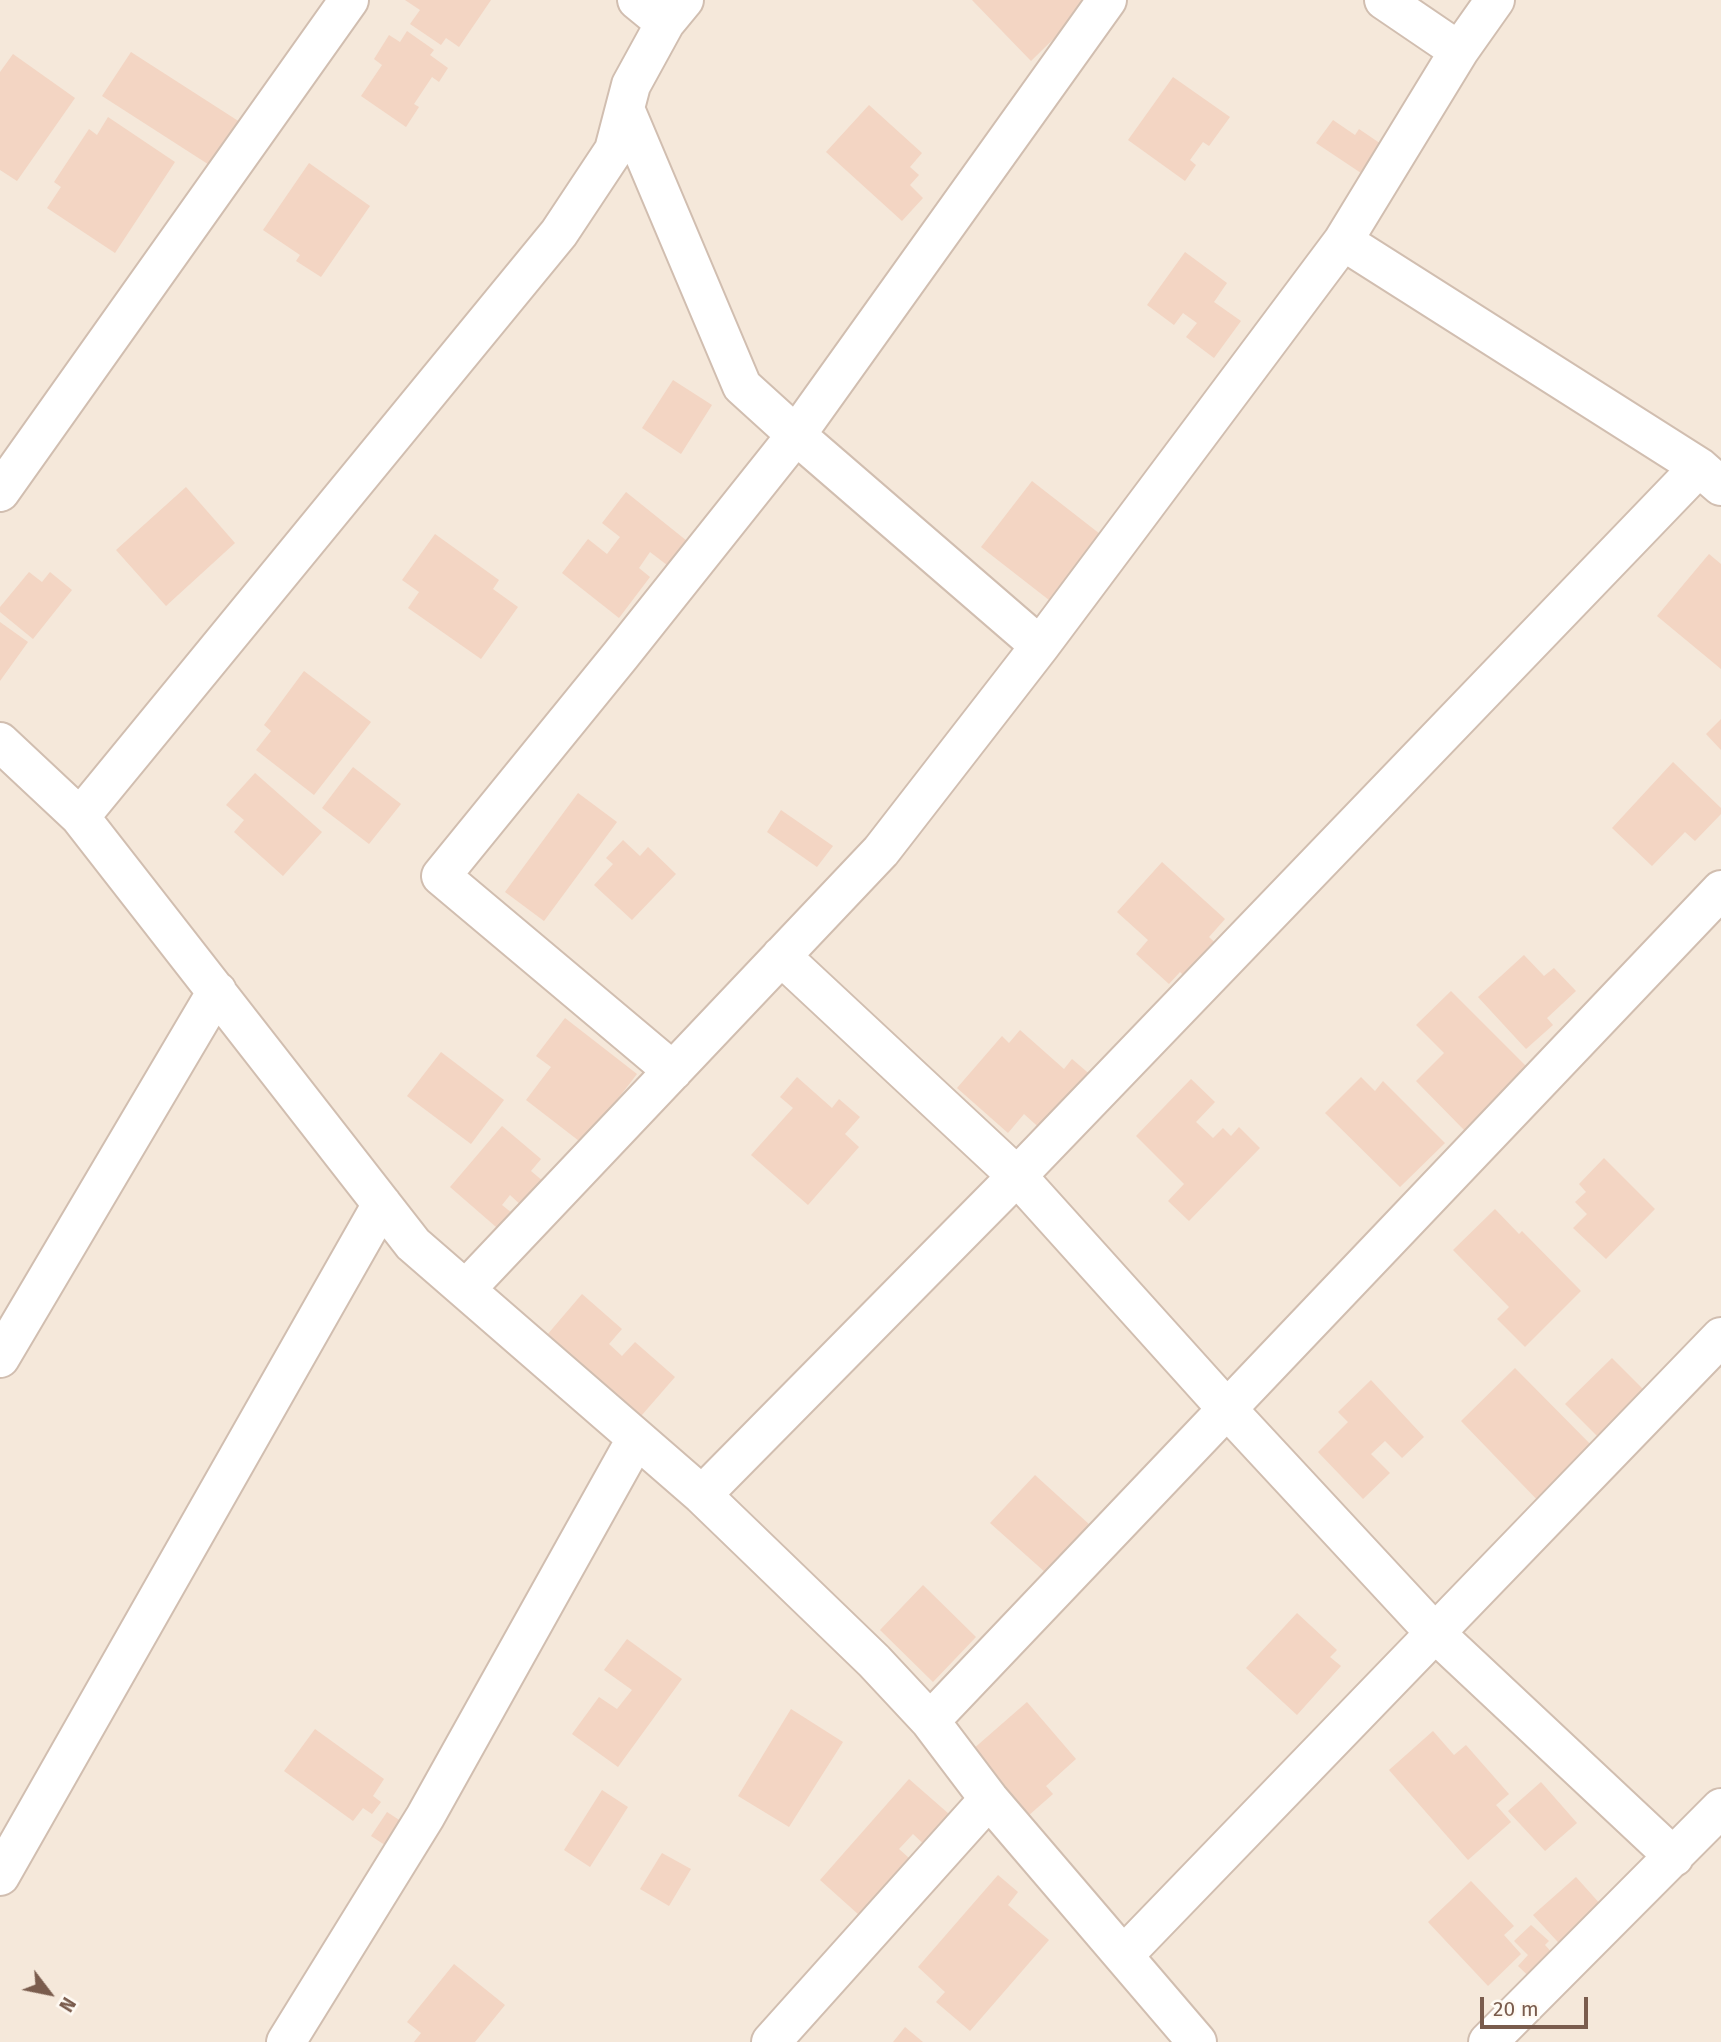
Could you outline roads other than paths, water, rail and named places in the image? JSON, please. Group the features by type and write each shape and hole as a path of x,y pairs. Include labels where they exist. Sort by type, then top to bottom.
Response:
{"street":[{"path":"0,492 349,0"},
{"path":"673,1071 441,876 796,435 1107,0"},
{"path":"1384,0 1459,51"},
{"path":"467,1289 881,851 1040,646 1343,241 1459,51 1495,0"},
{"path":"80,817 559,233 614,150 631,85 662,8"},
{"path":"625,109 742,386 1040,646"},
{"path":"702,1495 1710,477 1343,241"},
{"path":"0,742 80,817 413,1244 702,1495 874,1661 930,1721 989,1799 1197,2042"},
{"path":"930,1721 1721,890"},
{"path":"781,956 1017,1176 1227,1409 1435,1633 1674,1857"},
{"path":"0,1358 217,991"},
{"path":"0,1876 383,1204"},
{"path":"1124,1955 1721,1337"},
{"path":"286,2042 425,1817 636,1438"},
{"path":"771,2042 989,1799"},
{"path":"1488,2042 1721,1808"}]}
